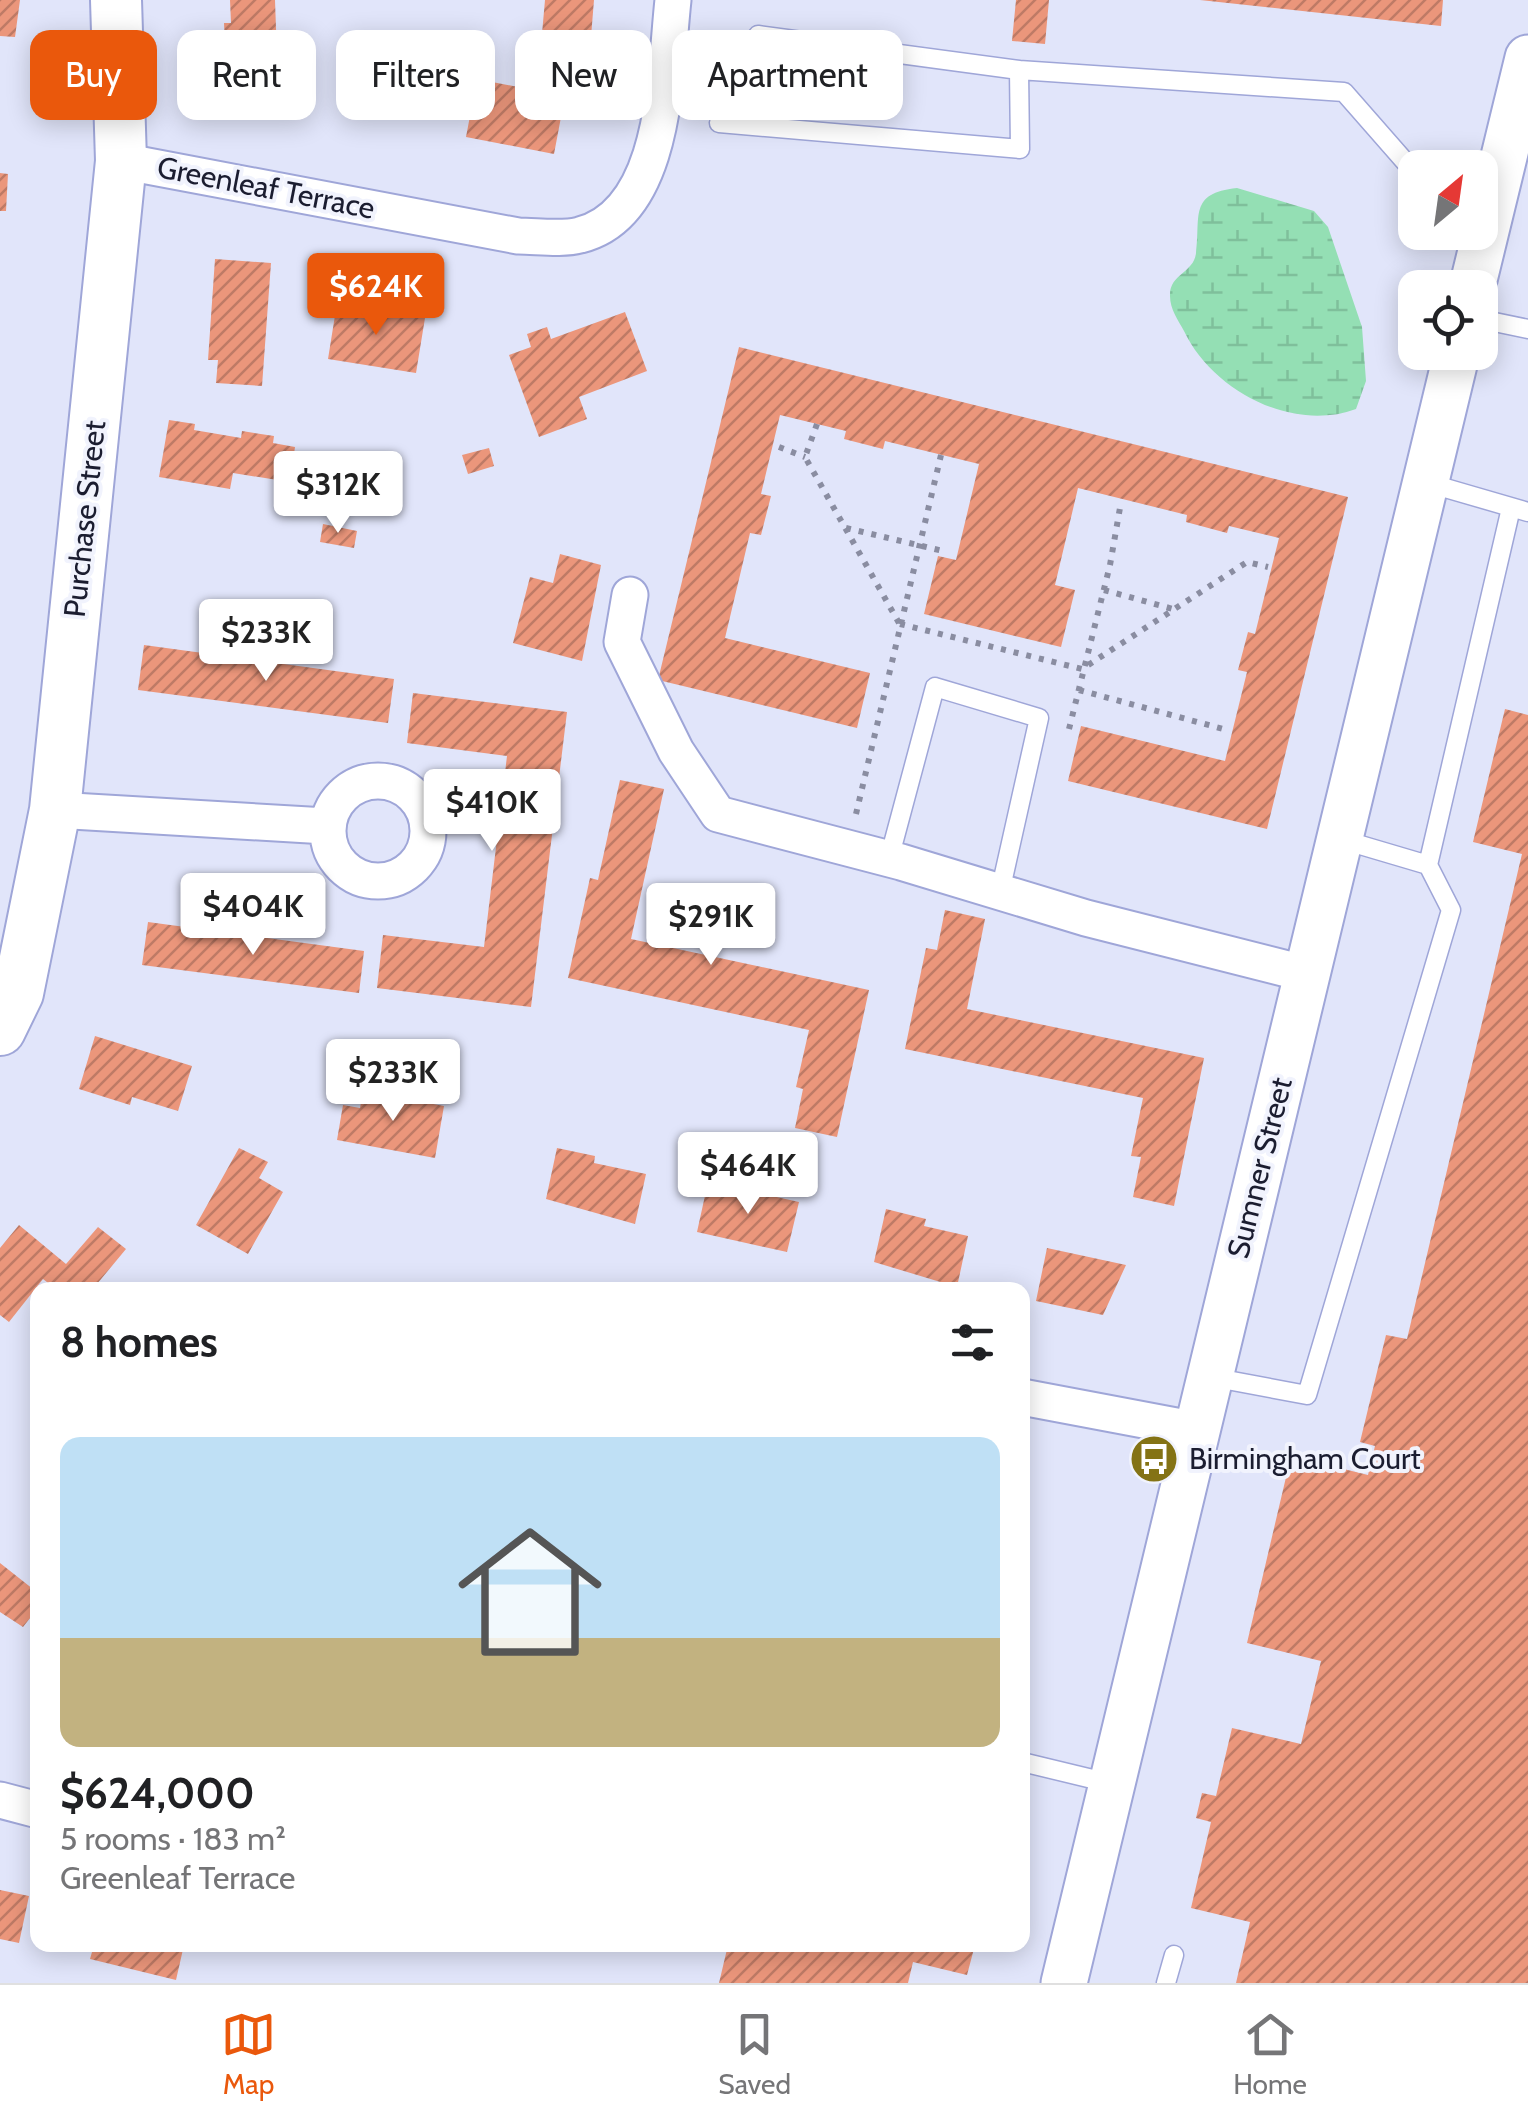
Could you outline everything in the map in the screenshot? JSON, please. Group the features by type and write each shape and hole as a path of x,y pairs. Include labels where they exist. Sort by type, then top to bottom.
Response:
{"main road":[{"name":"Purchase Street","path":"0,1030 18,993 55,810 121,161 116,0"}],"street":[{"name":"Greenleaf Terrace","path":"121,161 518,236 580,235 612,218 631,200 646,168 659,126 673,0"},
{"path":"1498,172 1528,58"},
{"name":"Sumner Street","path":"1064,1983 1453,370"},
{"path":"630,595 622,642 676,751 718,814 1307,974"},
{"path":"55,810 326,826"},
{"path":"1030,1398 1197,1430"},
{"path":"0,1800 30,1808"}],"lane":[{"path":"903,54 1019,70 1344,92 1398,154"},
{"path":"719,122 1020,150 1019,70"},
{"path":"1498,323 1528,329"},
{"path":"1210,1376 1307,1395 1452,910 1428,864 1520,510 1426,483"},
{"path":"889,859 935,686 1039,718 1000,892"},
{"path":"1340,839 1428,864"},
{"path":"1030,1764 1112,1784"},
{"path":"1166,1983 1174,1955"}],"path":[{"path":"805,457 816,424"},
{"path":"779,447 805,457 901,626 1082,670 1248,562 1268,567"},
{"path":"855,821 941,455"},
{"path":"1082,670 1104,590 1121,502"},
{"path":"845,528 947,552"},
{"path":"1104,590 1173,609"},
{"path":"1079,690 1227,730"}],"green space":[{"path":"1237,188 1314,211 1328,227 1362,327 1366,381 1356,409 1306,415 1256,401 1214,371 1177,319 1170,301 1171,289 1194,260 1200,209 1211,195"}],"building":[{"path":"0,0 20,0 15,37 0,36"},
{"path":"230,0 275,0 276,30 224,30 224,23 231,23"},
{"path":"545,0 594,0 592,30 542,30"},
{"path":"1016,0 1049,0 1045,44 1012,41"},
{"path":"1200,0 1443,0 1441,26"},
{"path":"495,82 515,86 515,120 560,120 554,154 466,137 469,120 495,120"},
{"path":"0,173 8,174 6,211 0,211"},
{"path":"215,259 271,263 262,386 216,383 218,360 208,360"},
{"path":"337,303 425,318 416,373 328,359"},
{"path":"625,312 647,371 579,397 587,419 539,437 509,355 531,347 527,334 547,327 551,339"},
{"path":"739,347 1348,497 1267,829 1068,781 1081,726 1225,761 1247,672 1238,670 1248,632 1255,634 1279,538 1229,526 1227,533 1186,522 1187,515 1078,488 1055,585 1075,590 1061,647 924,614 938,556 956,560 979,464 885,441 883,449 844,439 846,431 780,415 761,494 771,496 761,535 750,533 725,638 870,673 857,728 658,680"},
{"path":"169,420 195,424 194,430 241,438 242,431 274,436 273,443 295,447 290,482 233,473 230,489 159,477"},
{"path":"489,448 494,466 468,474 462,455"},
{"path":"323,524 357,531 354,548 320,542"},
{"path":"560,554 601,565 582,661 513,643 530,577 553,583"},
{"path":"144,645 394,679 388,723 138,690"},
{"path":"413,693 567,712 531,1007 377,988 383,935 484,947 507,756 407,743"},
{"path":"1505,709 1528,715 1528,1983 1236,1983 1250,1922 1191,1908 1211,1822 1196,1818 1202,1793 1216,1796 1232,1728 1301,1744 1321,1661 1247,1643 1291,1456 1368,1475 1375,1446 1360,1442 1386,1335 1407,1339 1522,854 1473,842"},
{"path":"620,780 664,789 631,939 869,990 837,1137 795,1128 803,1089 796,1087 809,1030 568,978 590,878 598,880"},
{"path":"945,910 985,919 967,1009 1204,1058 1174,1206 1133,1197 1141,1157 1131,1156 1143,1098 905,1049 926,948 937,950"},
{"path":"148,922 364,951 359,993 142,965"},
{"path":"95,1036 192,1066 178,1111 132,1097 130,1105 79,1089"},
{"path":"363,1091 444,1106 435,1158 337,1140 343,1105 360,1108"},
{"path":"239,1148 268,1162 259,1178 283,1192 248,1254 196,1225"},
{"path":"557,1148 595,1156 594,1163 646,1174 635,1224 546,1199"},
{"path":"708,1182 799,1202 787,1252 697,1232"},
{"path":"886,1209 926,1219 924,1226 968,1236 958,1282 940,1282 874,1262"},
{"path":"19,1225 66,1264 98,1227 126,1249 99,1282 30,1282 30,1295 9,1322 0,1315 0,1248"},
{"path":"1047,1248 1126,1265 1103,1315 1036,1301"},
{"path":"0,1563 30,1587 30,1618 23,1627 0,1612"},
{"path":"0,1890 29,1896 19,1943 0,1939"},
{"path":"92,1952 182,1952 176,1980 90,1959"},
{"path":"726,1952 973,1952 967,1975 913,1962 908,1983 719,1983"}],"place":[{"name":"Birmingham Court","path":"1154,1459"}]}
